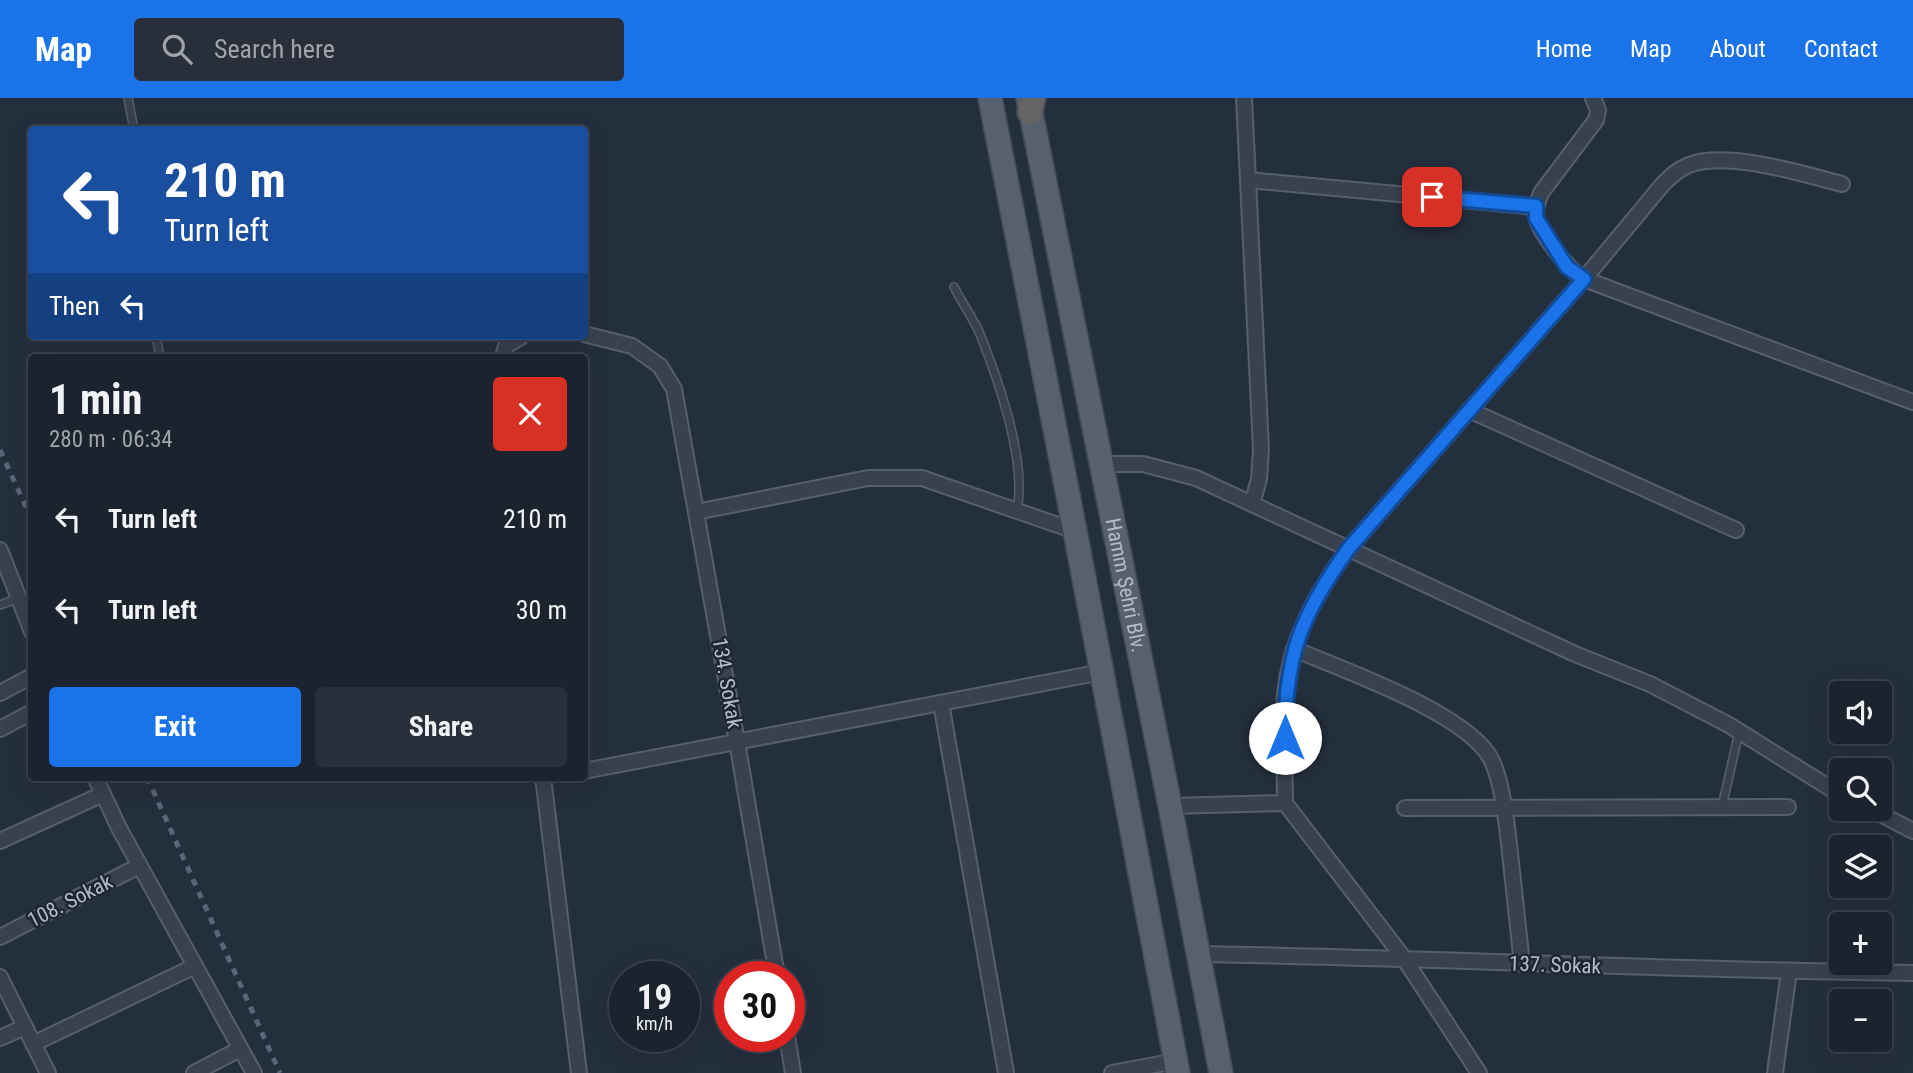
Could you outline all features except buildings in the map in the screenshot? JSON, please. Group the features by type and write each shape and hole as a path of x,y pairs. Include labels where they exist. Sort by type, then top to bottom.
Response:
{"main road":[{"name":"Hamm Şehri Blv.","path":"990,98 1076,531 1177,1067"},
{"name":"Hamm Şehri Blv.","path":"1030,103 1221,1073"}],"street":[{"path":"1244,98 1261,449 1259,479 1252,503"},
{"path":"1593,98 1598,110 1596,120 1541,193 1536,206 1536,218 1567,267 1584,279 1913,402"},
{"path":"1479,1073 1403,957 1285,803 1285,696 1294,649 1301,629 1323,584 1349,548 1675,173 1691,164 1716,161 1773,167 1842,184"},
{"path":"1248,180 1536,206"},
{"name":"134. Sokak","path":"588,335 632,346 660,366 674,389 774,961"},
{"path":"504,354 506,346 516,340"},
{"path":"1469,410 1736,530"},
{"path":"1101,464 1129,462 1177,471 1252,503 1575,654 1650,684 1739,731 1829,787"},
{"path":"696,512 868,478 922,478 1076,531"},
{"path":"0,550 28,622"},
{"path":"1294,649 1446,717 1472,736 1491,759 1505,807 1522,964"},
{"path":"588,770 1102,672"},
{"path":"0,693 28,678"},
{"path":"941,703 1006,1073"},
{"path":"0,729 28,714"},
{"path":"96,781 139,866 254,1073"},
{"path":"545,781 579,1073"},
{"path":"0,841 103,794"},
{"path":"1170,806 1285,803"},
{"path":"1405,808 1788,807"},
{"path":"1892,820 1913,831"},
{"name":"108. Sokak","path":"0,937 139,866"},
{"name":"137. Sokak","path":"1198,954 1403,957 1522,964 1913,973"},
{"path":"33,1044 195,966"},
{"path":"1775,1073 1789,971"},
{"path":"0,977 48,1073"},
{"path":"0,1038 24,1027"},
{"path":"194,1073 240,1049"},
{"path":"790,1052 793,1073"},
{"path":"1112,1073 1177,1067"}],"lane":[{"path":"128,98 133,126"},
{"path":"954,287 979,332 1006,410 1020,472 1017,511"},
{"path":"0,604 18,598"},
{"path":"1722,807 1739,731"}],"railway":[{"path":"0,450 28,511"},
{"path":"149,781 280,1073"}],"route":[{"path":"1285,738 1288,674 1301,629 1323,584 1349,548 1584,279 1567,267 1536,218 1536,206 1432,197"}]}
